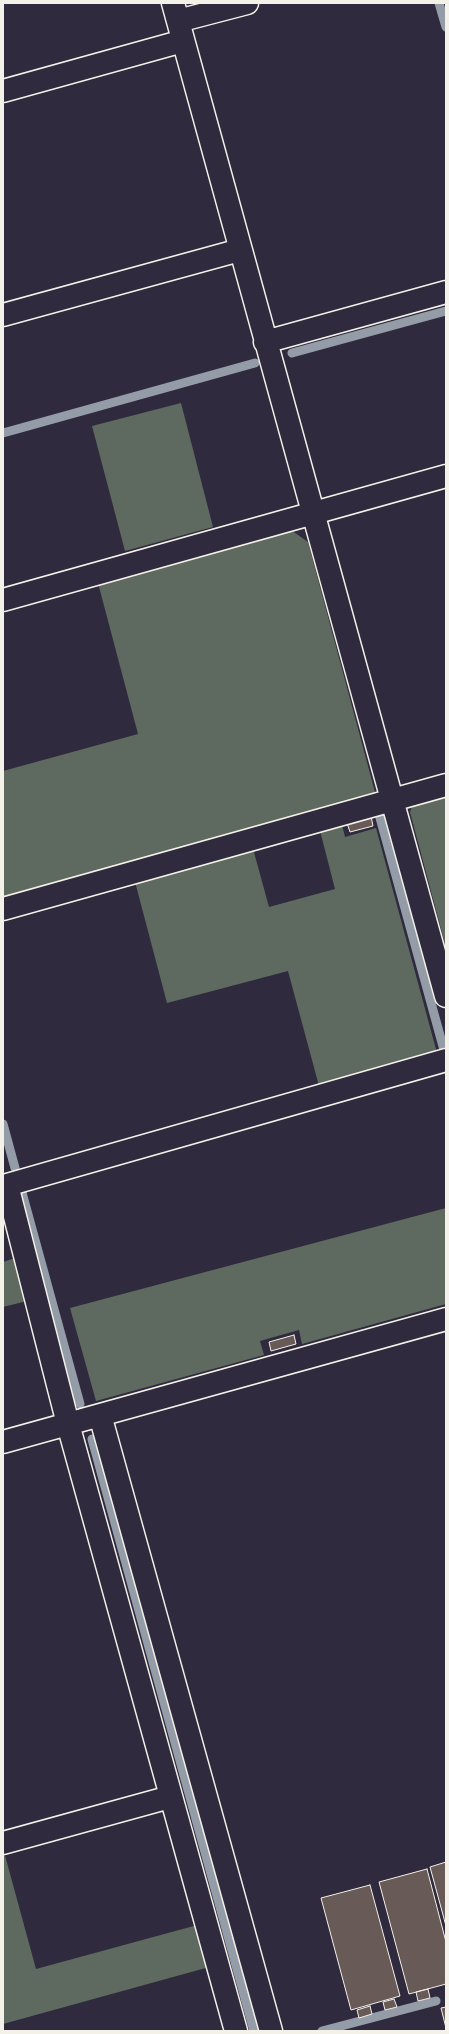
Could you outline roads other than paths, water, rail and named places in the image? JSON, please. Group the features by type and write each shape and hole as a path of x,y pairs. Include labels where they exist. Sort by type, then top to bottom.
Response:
{"street":[{"path":"3,91 178,22 246,3"},
{"path":"178,22 446,996"},
{"path":"3,315 240,250"},
{"path":"266,342 446,292"},
{"path":"3,600 446,476"},
{"path":"3,909 446,785"},
{"path":"236,2031 68,1424 7,1185 446,1060"},
{"path":"3,1442 446,1319"},
{"path":"100,1415 271,2031"},
{"path":"3,1843 170,1797"}],"waterway":[{"path":"439,3 446,27"},
{"path":"292,353 446,311"},
{"path":"3,433 255,363"},
{"path":"379,814 444,1050"},
{"path":"3,1124 15,1168"},
{"path":"21,1189 80,1404"},
{"path":"92,1439 254,2031"},
{"path":"322,2031 436,2001"}]}
